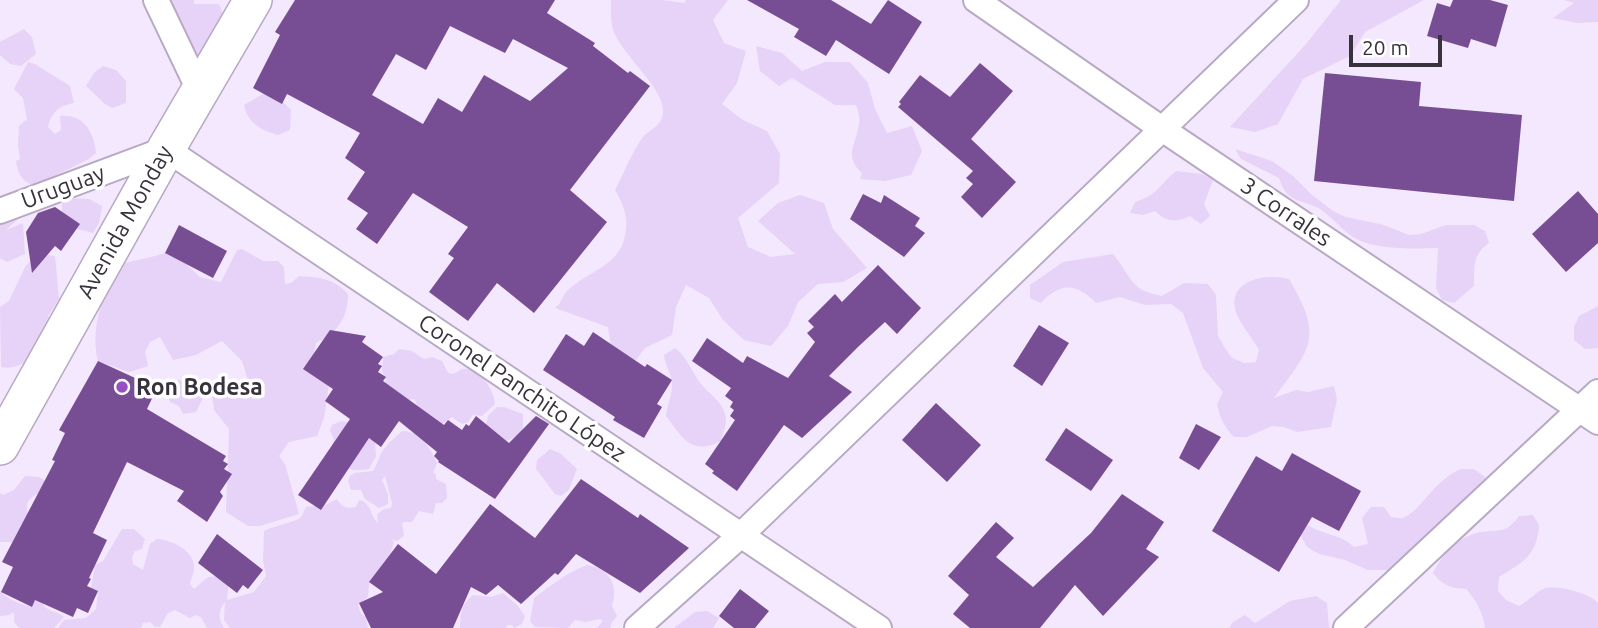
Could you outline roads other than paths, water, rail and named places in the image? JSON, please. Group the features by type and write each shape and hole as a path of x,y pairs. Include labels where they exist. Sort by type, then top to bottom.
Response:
{"main road":[{"name":"Avenida Monday","path":"0,446 166,149 253,0"}],"street":[{"path":"156,0 200,92"},
{"name":"3 Corrales","path":"976,0 1162,129 1592,408"},
{"path":"637,628 741,535 1296,0"},
{"name":"Uruguay","path":"0,211 166,149"},
{"name":"Coronel Panchito López","path":"166,149 878,628"},
{"path":"1346,628 1592,408"}],"place":[{"name":"Ron Bodesa","path":"122,387"}]}
